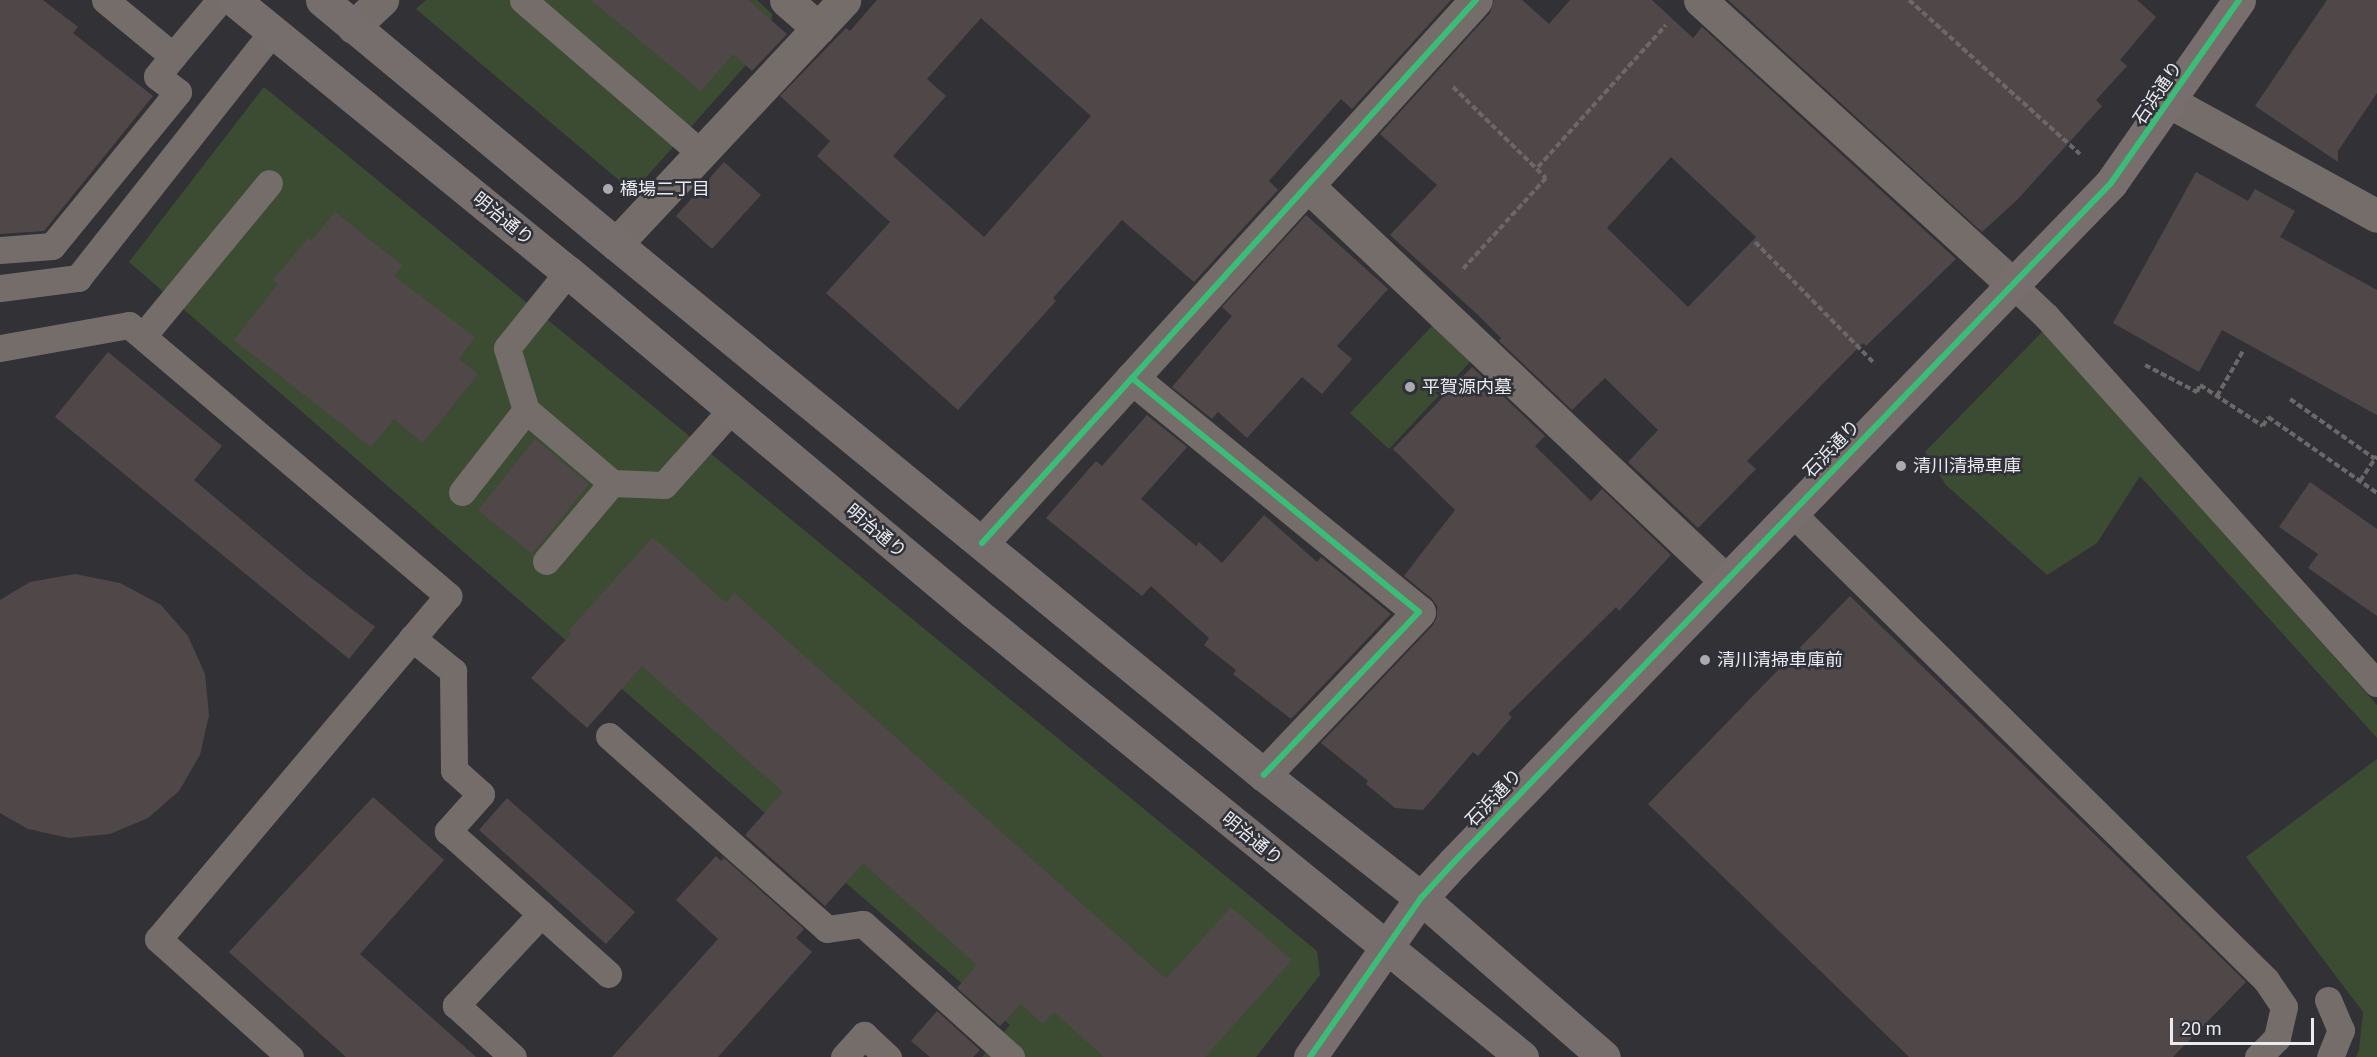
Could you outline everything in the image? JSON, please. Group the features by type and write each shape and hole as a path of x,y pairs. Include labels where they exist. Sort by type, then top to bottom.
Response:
{"main road":[{"name":"明治通り","path":"234,0 568,272 974,612 1522,1057"},
{"path":"322,0 1264,775 1421,898 1604,1057"}],"street":[{"path":"353,27 382,0"},
{"path":"786,0 818,28"},
{"path":"616,244 844,0"},
{"path":"982,543 1476,0"},
{"path":"1700,0 2013,285"},
{"name":"石浜通り","path":"1310,1057 1421,898 1725,580 2111,183 2170,102 2239,0"},
{"path":"2170,102 2377,216"},
{"path":"1308,186 1725,580"},
{"path":"1132,378 1419,612 1264,775"}],"lane":[{"path":"105,0 173,56"},
{"path":"0,250 52,246 178,92 157,76 220,0"},
{"path":"523,0 701,153"},
{"path":"0,288 78,278 273,31"},
{"path":"143,336 269,183"},
{"path":"568,272 507,348 526,410 612,483 664,485 731,410"},
{"path":"2013,285 2046,316 2377,683"},
{"path":"0,348 129,325 448,596 158,939 290,1057"},
{"path":"462,492 526,410"},
{"path":"546,561 612,483"},
{"path":"1791,512 2266,980 2284,1007 2277,1038 2258,1057"},
{"path":"412,638 453,671 454,770 481,794 448,831 608,974"},
{"path":"609,736 827,929 863,924 1011,1057"},
{"path":"513,1057 456,1005 541,914"},
{"path":"2328,1000 2341,1030 2330,1057"},
{"path":"844,1057 864,1035 888,1057"}],"path":[{"path":"1909,0 2080,154"},
{"path":"1538,167 1672,18"},
{"path":"1432,303 1546,178 1538,167 1449,83"},
{"path":"1755,242 1875,364"},
{"path":"2217,396 2243,351"},
{"path":"2144,364 2197,392 2200,385 2263,426 2268,417 2377,493"},
{"path":"2290,399 2376,458 2360,481"}],"green space":[{"path":"426,0 757,0 772,14 771,37 633,192 416,9"},
{"path":"264,87 1317,951 1320,975 1256,1057 982,1057 1010,1025 129,262"},
{"path":"1433,325 1471,361 1389,449 1350,413"},
{"path":"2044,330 2377,705 2377,738 2140,476 2097,543 2047,575 1946,485 1925,452"},
{"path":"2377,759 2377,1057 2356,1057 2359,1050 2363,1012 2246,857"}],"building":[{"path":"0,0 43,0 78,27 73,33 153,96 44,231 0,234"},
{"path":"591,0 748,0 787,34 752,71 733,54 701,91"},
{"path":"877,0 1451,0 1352,109 1341,99 1269,181 1278,190 1194,282 1122,220 1053,298 1056,301 958,410 826,293 890,222 817,156 830,141 780,96 846,28 850,31","holes":["981,18 1091,116 984,237 893,156 946,96 927,79"]},
{"path":"1494,0 1522,0 1549,24 1570,0 1652,0 1693,38 1702,27 1956,259 1866,346 1863,343 1747,461 1756,469 1698,528 1628,462 1658,430 1605,378 1572,410 1499,341 1501,338 1478,315 1390,235 1437,185 1380,134 1490,13","holes":["1671,157 1756,237 1688,307 1607,228"]},
{"path":"1728,0 2137,0 2156,17 2120,60 2127,66 2096,100 2102,106 2018,199 1982,232"},
{"path":"2327,0 2377,0 2377,93 2338,151 2338,162 2255,106"},
{"path":"724,162 761,195 712,249 676,216"},
{"path":"2196,172 2248,201 2255,189 2295,211 2280,237 2377,290 2377,415 2222,330 2199,372 2113,323"},
{"path":"335,212 403,266 394,276 475,337 459,359 478,374 423,443 394,419 371,447 234,340 278,284 273,280 308,238 311,241"},
{"path":"1306,215 1388,289 1337,346 1352,359 1322,394 1302,377 1247,438 1218,412 1212,419 1172,387 1232,316 1222,307"},
{"path":"108,352 222,446 194,480 305,573 375,627 349,659 55,417"},
{"path":"1472,367 1545,436 1535,446 1591,501 1602,489 1671,555 1619,611 1616,607 1508,714 1512,717 1478,756 1473,752 1423,810 1395,808 1366,784 1368,781 1321,743 1433,625 1437,617 1437,606 1431,598 1404,576 1455,510 1393,449"},
{"path":"1147,415 1187,447 1141,499 1196,546 1199,542 1222,563 1264,515 1317,562 1321,557 1391,614 1291,719 1233,674 1236,670 1204,645 1209,638 1151,586 1142,596 1046,518 1096,461 1102,466"},
{"path":"535,439 589,484 532,554 478,510"},
{"path":"2310,482 2377,529 2377,616 2308,568 2318,554 2279,527"},
{"path":"653,537 726,603 734,593 1166,979 1231,907 1292,960 1205,1057 1104,1057 1054,1012 1043,1024 1021,1004 1000,1026 957,988 977,965 863,863 825,906 745,835 783,792 642,666 587,728 531,678 571,634 568,631"},
{"path":"75,574 120,583 161,605 188,636 205,674 209,715 200,755 179,791 148,818 110,834 69,838 28,829 0,813 0,600 30,582"},
{"path":"1850,596 2246,982 2173,1057 1909,1057 1648,804"},
{"path":"373,797 444,860 360,954 476,1057 346,1057 229,952"},
{"path":"507,798 635,912 606,944 479,830"},
{"path":"716,856 721,861 724,858 804,929 796,938 812,952 718,1057 612,1057 718,939 676,900"},
{"path":"937,1011 980,1050 973,1057 930,1057 911,1041"}],"cycle path":[{"path":"982,543 1476,0"},
{"path":"1310,1057 1421,898 2111,183 2239,0"},
{"path":"1132,378 1419,612 1264,775"}],"place":[{"name":"橋場二丁目","path":"608,189"},
{"name":"平賀源内墓","path":"1410,387"},
{"name":"清川清掃車庫","path":"1901,466"},
{"name":"清川清掃車庫前","path":"1705,660"}]}
